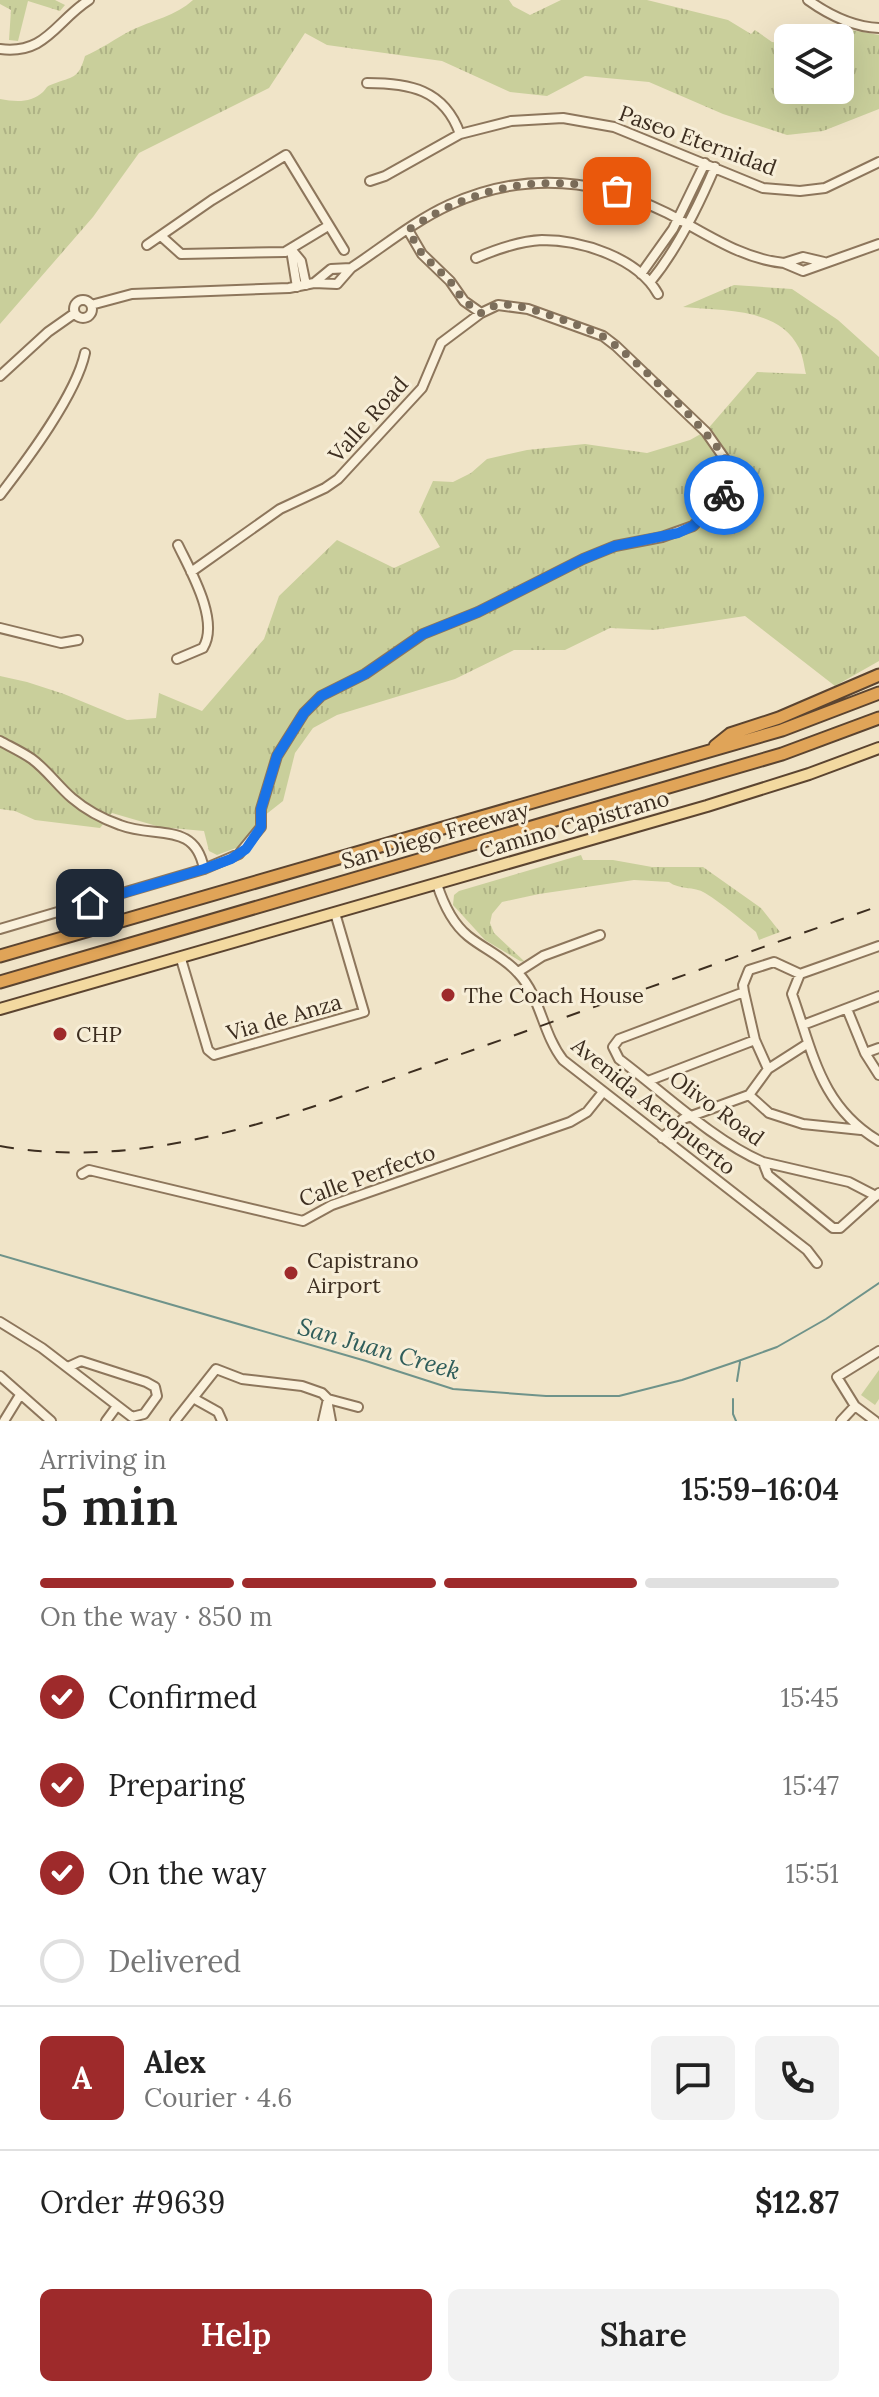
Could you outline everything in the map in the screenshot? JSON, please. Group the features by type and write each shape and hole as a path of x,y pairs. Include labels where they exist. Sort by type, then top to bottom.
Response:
{"highway":[{"path":"708,751 730,734 779,718 879,675"},
{"name":"San Diego Freeway","path":"0,956 782,730 879,693"},
{"name":"San Diego Freeway","path":"0,982 782,754 879,718"}],"main road":[{"name":"Camino Capistrano","path":"0,1009 707,806 813,773 879,748"}],"street":[{"path":"0,49 12,51 36,45 89,0"},
{"path":"808,0 853,24 879,28"},
{"path":"367,83 414,87 435,97 454,116 460,134"},
{"name":"Paseo Eternidad","path":"370,181 385,176 460,134 511,121 563,118 614,127 763,188 800,191 825,188 879,162"},
{"path":"147,245 286,155 344,250"},
{"path":"651,281 666,262 705,163"},
{"path":"641,274 683,221 715,167"},
{"path":"0,376 48,332 75,313 74,308 79,300 88,301 91,305 132,294 337,284 351,268 448,206 508,186 558,182 589,184 617,191 637,197 739,251 803,271 879,244"},
{"path":"696,182 705,187"},
{"path":"161,236 181,254 291,249 328,226"},
{"path":"408,230 422,254 450,281 464,301 481,313"},
{"path":"476,258 500,247 540,240 580,245 622,261 651,281 658,294"},
{"path":"291,249 306,285"},
{"path":"655,255 666,262"},
{"path":"784,263 803,257 824,262"},
{"path":"306,285 331,269 351,268"},
{"name":"Valle Road","path":"0,929 231,859 246,849 261,827 261,809 277,756 304,713 321,696 365,674 423,634 478,612 583,559 615,546 670,535 693,526 708,513 731,483 732,472 720,447 610,341 586,329 521,307 498,305 481,313 441,343 422,388 338,479 280,509 191,572"},
{"path":"0,495 66,397 82,368 85,353"},
{"path":"177,659 207,644 205,604 178,545"},
{"path":"0,628 61,643 78,640"},
{"path":"0,741 33,760 73,799 95,814 122,826 179,836 194,843 200,851 204,869"},
{"name":"Avenida Aeropuerto","path":"437,884 448,910 465,935 518,972 534,996 555,1049 572,1068 807,1250 817,1263"},
{"name":"Via de Anza","path":"181,959 208,1050 214,1055 306,1030 364,1012 335,913"},
{"path":"518,972 543,956 600,935"},
{"path":"768,1069 755,1040 744,992 743,985 749,970 774,962 800,974 879,946"},
{"path":"800,974 792,994 822,1082 861,1130 879,1141"},
{"name":"Olivo Road","path":"744,992 619,1039 613,1047 619,1059 734,1148 763,1162 768,1175 836,1229 877,1194"},
{"path":"803,1025 879,996"},
{"path":"847,1009 865,1053 879,1075"},
{"path":"648,1081 755,1040"},
{"path":"662,1138 683,1119 749,1095 768,1069 807,1044"},
{"path":"865,1053 879,1048"},
{"name":"Calle Perfecto","path":"82,1174 89,1170 303,1221 332,1205 570,1122 587,1112 603,1092"},
{"path":"749,1095 769,1113 803,1124 861,1130"},
{"path":"763,1162 849,1182 877,1194"},
{"path":"0,1322 68,1367 132,1417 140,1417 155,1400 158,1391 152,1384 81,1361 68,1367"},
{"path":"875,1421 855,1406 837,1377 879,1351"},
{"path":"175,1421 216,1369 242,1379 302,1386 322,1393 328,1402 331,1421"},
{"path":"0,1376 51,1421"},
{"path":"4,1421 20,1395"},
{"path":"193,1398 218,1412 222,1421"},
{"path":"328,1402 358,1407"},
{"path":"319,1421 328,1402"},
{"path":"106,1421 117,1406"},
{"path":"841,1421 855,1406"}],"green space":[{"path":"0,0 55,0 65,5 60,11 28,1 18,41 9,40 11,10 0,4"},
{"path":"193,0 509,0 513,6 530,15 561,0 647,0 728,20 751,34 755,30 774,42 774,104 854,104 854,31 879,35 879,109 823,131 787,135 723,114 649,82 585,76 547,96 510,92 442,61 327,45 305,33 269,88 139,153 93,217 0,324 0,99 17,101 33,98 49,86 74,76 85,56 130,31 179,10"},
{"path":"734,285 792,289 838,320 879,357 879,661 835,686 745,616 654,630 610,628 565,650 514,650 455,679 337,715 313,728 295,753 283,801 264,816 244,845 217,855 209,851 204,831 160,827 112,813 100,828 35,820 15,811 0,809 0,676 64,694 127,720 156,718 159,693 202,711 264,639 279,596 337,540 394,568 440,547 419,512 433,481 453,482 471,473 487,459 527,450 585,444 647,453 690,440 706,431 757,372 806,374 799,348 778,325 748,314 683,307"},
{"path":"581,855 583,860 613,860 652,867 703,867 761,908 780,932 759,940 756,932 701,891 669,882 634,880 502,902 492,914 490,923 494,933 525,962 485,940 453,905 454,895 459,891"},
{"path":"879,1370 879,1399 875,1405 861,1395"}],"waterway":[{"name":"San Juan Creek","path":"0,1255 453,1389 546,1396 619,1396 682,1380 741,1360 777,1347 879,1283"},
{"path":"737,1381 740,1362"},
{"path":"733,1399 736,1421"}],"railway":[{"path":"0,1146 80,1153 120,1151 199,1139 238,1129 315,1106 879,906"}],"way so far":[{"path":"617,191 589,184 558,182 508,186 448,206 408,230 422,254 450,281 464,301 481,313 498,305 521,307 586,329 616,346 720,447 732,472 731,483 724,495"}],"place":[{"name":"The Coach House","path":"448,995"},
{"name":"CHP","path":"60,1034"},
{"name":"Capistrano Airport","path":"291,1273"}],"route":[{"path":"90,903 204,869 231,859 246,849 261,827 261,809 277,756 304,713 321,696 365,674 423,634 478,612 583,559 615,546 678,533 693,526 724,495"}]}
